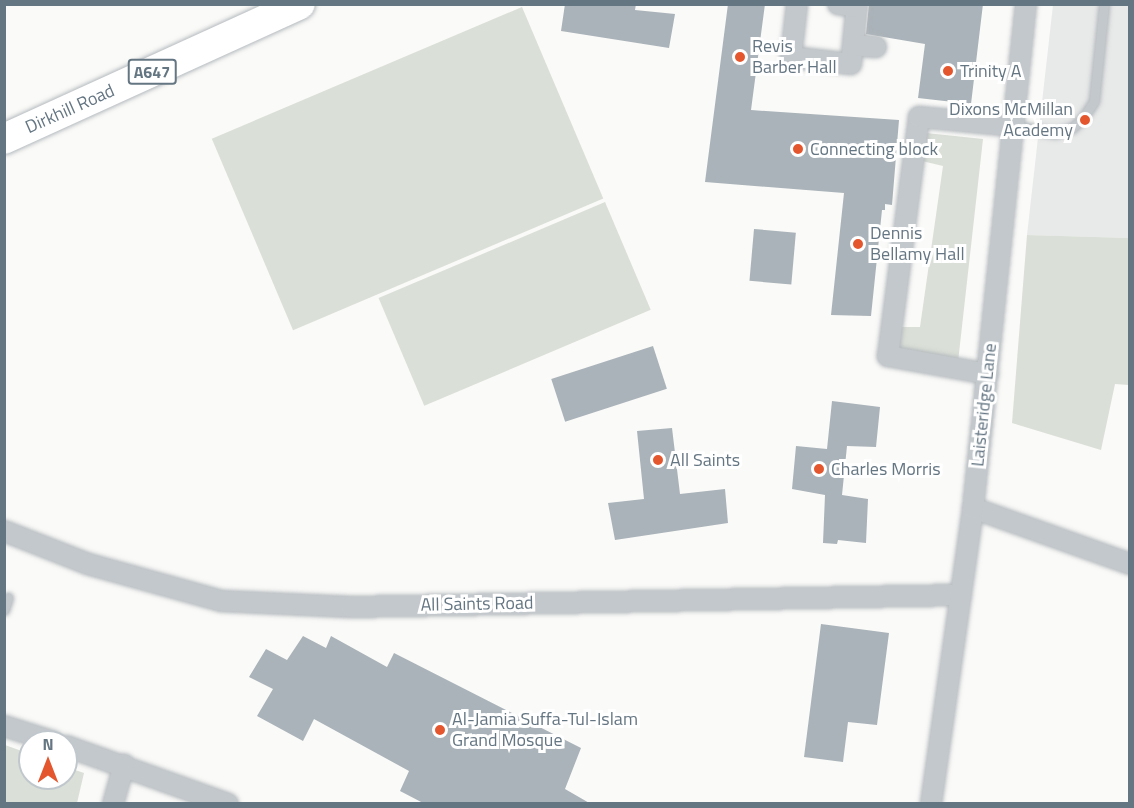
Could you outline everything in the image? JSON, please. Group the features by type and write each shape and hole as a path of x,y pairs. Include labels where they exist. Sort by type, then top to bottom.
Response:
{"main road":[{"name":"Dirkhill Road","path":"4,139 300,4"}],"street":[{"path":"797,4 791,57 850,64 853,45 851,5"},
{"name":"Laisteridge Lane","path":"931,804 973,508 1015,126 1026,4"},
{"path":"853,45 876,47"},
{"path":"988,374 888,356 919,117 1015,126"},
{"path":"973,508 1130,564"},
{"name":"All Saints Road","path":"4,531 88,564 221,601 351,607 961,595"},
{"path":"78,750 228,804"},
{"path":"113,804 124,765"}],"lane":[{"path":"1015,126 1055,133 1072,128 1083,118 1094,101 1104,4"},
{"path":"4,610 8,598"}],"shaded area":[{"name":"Dixons McMillan Academy","path":"1053,5 1129,5 1129,238 1027,235"},
{"path":"522,7 603,198 293,330 212,139"},
{"path":"926,133 983,139 958,362 896,352 899,327 920,327 943,166 922,161"},
{"path":"605,202 651,310 424,406 379,298"},
{"path":"1027,235 1129,238 1129,385 1115,384 1101,450 1012,423"},
{"path":"5,745 18,750 18,790 78,790 78,771 84,773 77,803 5,803"}],"building":[{"path":"565,4 636,4 635,10 675,14 669,48 561,31"},
{"path":"728,4 765,4 751,110 899,120 892,205 885,204 885,210 882,210 871,316 831,315 844,193 705,182"},
{"name":"Trinity A","path":"869,4 983,4 971,104 918,98 925,44 866,34"},
{"path":"754,229 796,233 791,284 749,281"},
{"path":"653,346 667,389 565,422 551,379"},
{"name":"Charles Morris","path":"832,401 880,407 876,447 847,446 842,495 868,499 866,543 838,540 837,544 823,543 825,495 792,489 796,446 827,449"},
{"name":"All Saints","path":"672,428 680,494 725,489 728,523 615,540 608,503 644,499 637,431"},
{"path":"821,624 889,633 877,725 848,722 843,762 804,757"},
{"name":"Al-Jamia Suffa-Tul-Islam Grand Mosque","path":"303,636 326,648 331,636 387,667 394,653 581,748 565,789 591,804 425,804 400,791 409,771 314,719 303,741 257,716 273,689 249,677 266,649 287,660"}],"place":[{"name":"Revis Barber Hall","path":"740,57"},
{"name":"Trinity A","path":"948,71"},
{"name":"Dixons McMillan Academy","path":"1085,120"},
{"name":"Connecting block","path":"798,149"},
{"name":"Dennis Bellamy Hall","path":"858,244"},
{"name":"All Saints","path":"658,460"},
{"name":"Charles Morris","path":"819,469"},
{"name":"Al-Jamia Suffa-Tul-Islam Grand Mosque","path":"440,730"}]}
